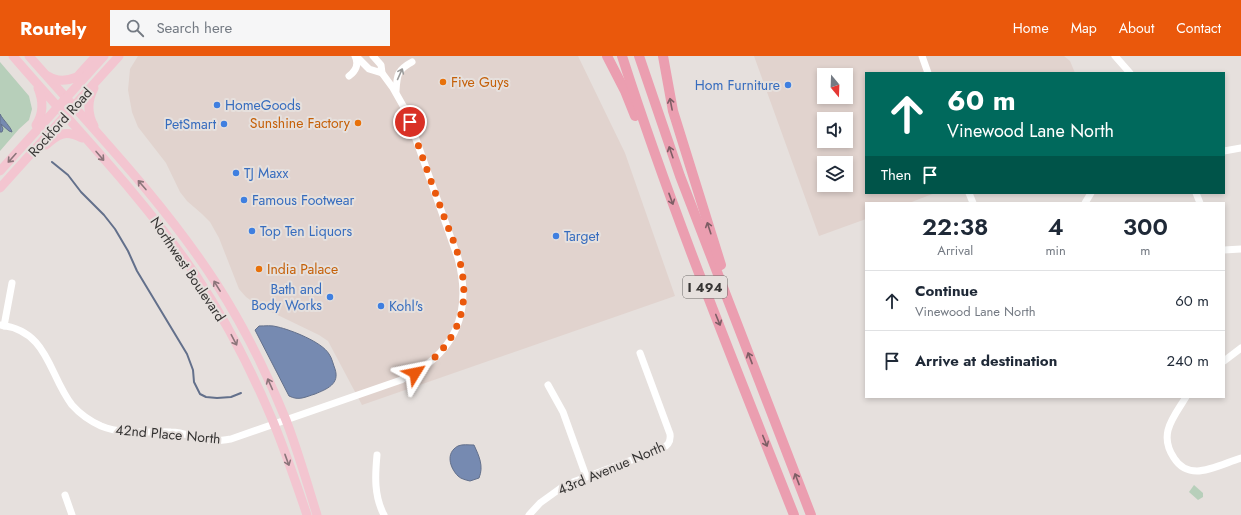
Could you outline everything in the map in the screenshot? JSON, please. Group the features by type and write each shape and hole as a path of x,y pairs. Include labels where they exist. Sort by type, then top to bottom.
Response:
{"highway":[{"path":"607,56 625,91 663,178"},
{"name":"I 494","path":"622,56 663,178 794,515"},
{"name":"I 494","path":"639,56 680,176 811,515"},
{"path":"663,56 673,110 724,277 725,293"}],"main road":[{"name":"Northwest Boulevard","path":"13,56 148,211 182,255 197,278 240,351 274,424 307,515"},
{"name":"Northwest Boulevard","path":"29,56 167,215 216,284 250,344 286,420 317,515"},
{"path":"44,73 50,78 59,80 73,78 76,77 96,56"},
{"name":"Rockford Road","path":"0,171 57,107 74,91 104,56"},
{"name":"Rockford Road","path":"0,188 119,56"},
{"path":"99,136 90,120 88,109 92,92 101,77"},
{"path":"32,135 41,115 42,109 42,97 36,82"},
{"path":"19,167 29,164 54,137 60,134 73,134 87,140"}],"street":[{"path":"356,56 368,70 382,73"},
{"path":"349,76 354,72 356,67 356,56"},
{"name":"42nd Place North","path":"2,325 20,331 31,338 39,346 47,357 72,404 81,414 102,426 115,430 127,431 179,432 208,441 231,439 401,380 415,373 437,357 453,336 462,311 464,298 462,271 406,111 396,91 382,73 381,65 373,56"},
{"path":"922,56 928,72"},
{"path":"1115,56 1129,72"},
{"path":"396,91 399,72 402,68 412,62"},
{"path":"1225,151 1241,148"},
{"path":"1225,250 1241,248"},
{"path":"2,325 12,282"},
{"path":"1225,360 1241,348"},
{"name":"43rd Avenue North","path":"529,515 540,503 564,485 666,447 669,443 670,434 640,353"},
{"path":"548,385 563,412 586,476"},
{"path":"1185,398 1171,422 1167,432 1167,443 1170,453 1176,461 1183,468 1195,471 1203,470 1241,458"},
{"path":"378,455 376,488 378,499 384,515"},
{"path":"65,495 72,515"}],"shaded area":[{"path":"138,56 578,56 625,153 675,296 362,405 328,341 319,335 259,306 246,297 239,289 219,238 210,222 187,201 180,192 166,163 138,127 132,112 128,90 130,69"},
{"path":"754,56 1064,56 1070,61 1075,72 865,72 865,194 932,194 912,202 865,202 865,219 819,236"}],"green space":[{"path":"0,62 29,96 32,109 29,120 0,151"},
{"path":"1194,485 1203,493 1203,497 1198,500 1189,492"}],"water":[{"path":"0,114 12,132 1,124 3,129 2,132 0,132"},
{"path":"259,326 273,326 284,329 306,337 320,345 332,359 336,374 336,379 334,382 328,388 315,394 299,398 289,396 255,330"},
{"path":"474,445 479,457 481,469 479,478 470,481 461,478 455,473 451,465 450,456 454,449 458,446"}],"waterway":[{"path":"52,162 68,175 81,192 104,215 115,229 128,251 137,271 187,354 193,370 194,382 200,394 206,397 217,398 231,397 241,393"}],"place":[{"name":"Five Guys","path":"443,82"},
{"name":"Hom Furniture","path":"788,85"},
{"name":"HomeGoods","path":"217,105"},
{"name":"Sunshine Factory","path":"358,123"},
{"name":"PetSmart","path":"224,124"},
{"name":"TJ Maxx","path":"236,173"},
{"name":"Famous Footwear","path":"244,200"},
{"name":"Top Ten Liquors","path":"252,231"},
{"name":"Target","path":"556,236"},
{"name":"India Palace","path":"259,269"},
{"name":"Bath and Body Works","path":"330,297"},
{"name":"Kohl's","path":"381,306"}],"route":[{"path":"410,122 458,258 464,284 462,311 453,336 437,357 415,373"}]}
